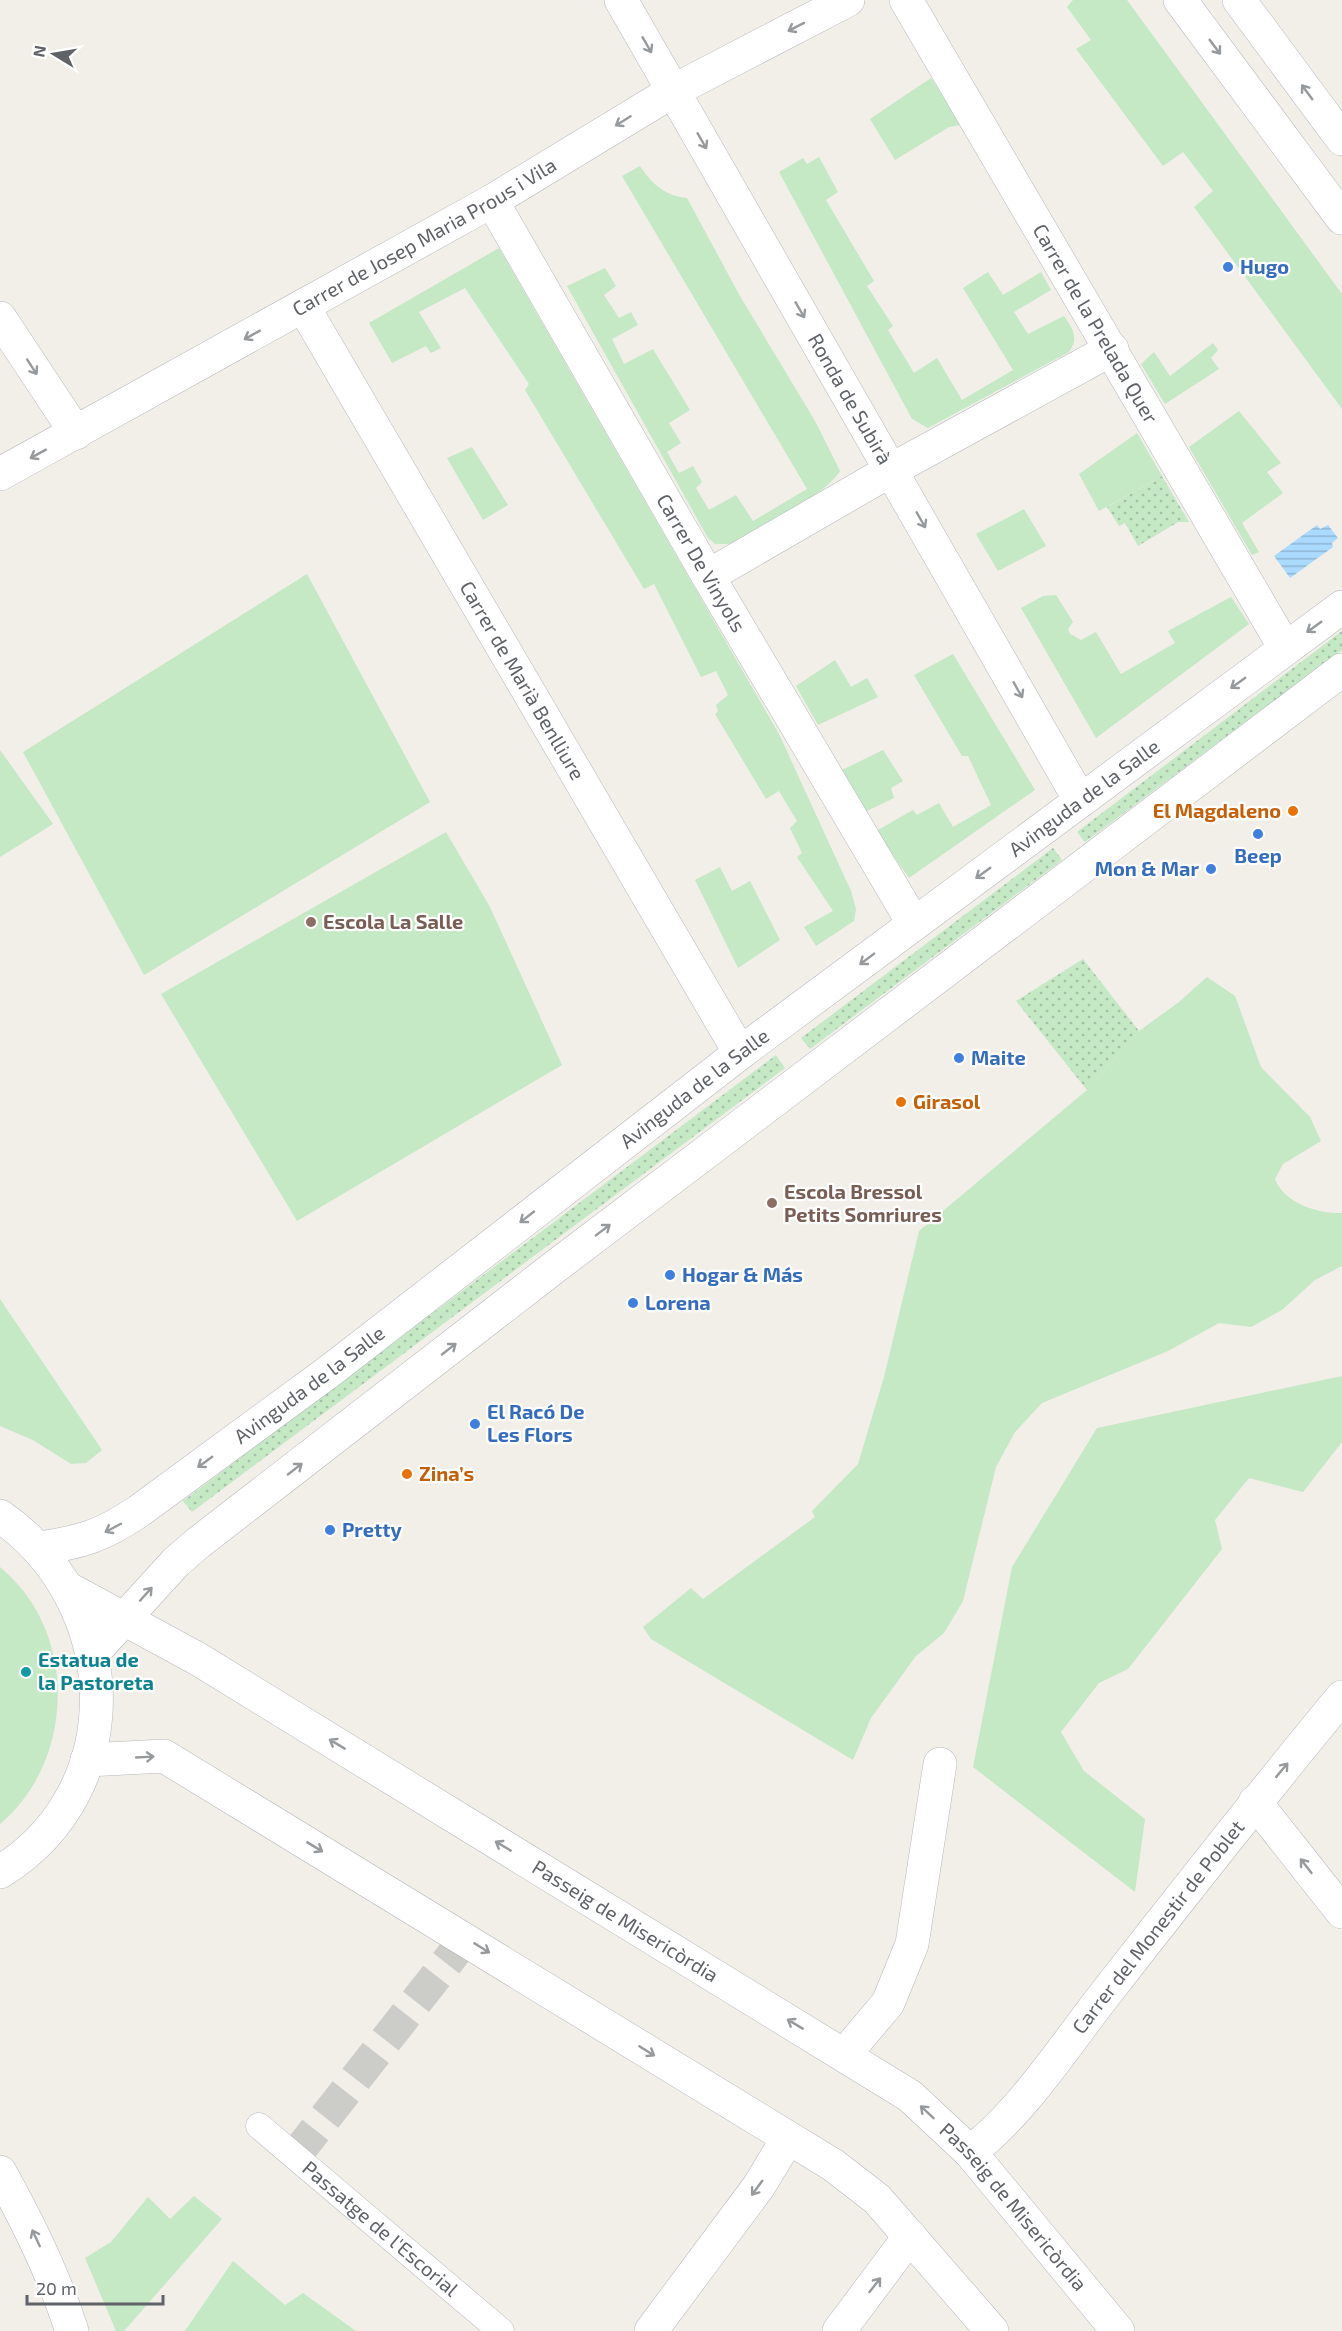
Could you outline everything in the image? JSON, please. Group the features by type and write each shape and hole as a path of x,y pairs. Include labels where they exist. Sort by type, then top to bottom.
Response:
{"street":[{"name":"Ronda de Subirà","path":"621,0 1080,800"},
{"name":"Carrer de Josep Maria Prous i Vila","path":"0,474 492,201 673,91 848,0"},
{"name":"Carrer de la Prelada Quer","path":"906,0 1285,648"},
{"path":"1180,0 1342,218"},
{"path":"1239,0 1342,139"},
{"name":"Carrer De Vinyols","path":"492,201 708,576 914,924"},
{"name":"Carrer de Marià Benlliure","path":"303,306 740,1053"},
{"path":"0,318 76,433"},
{"path":"708,576 892,469 1112,349"},
{"name":"Avinguda de la Salle","path":"39,1548 79,1543 112,1529 139,1511 331,1370 740,1053 1342,607"},
{"path":"93,1653 176,1562 198,1543 552,1269 1342,670"},
{"path":"0,1516 39,1548 69,1589 81,1612 93,1653 97,1703 87,1760 74,1791 56,1820 34,1845 0,1872"},
{"name":"Passeig de Misericòrdia","path":"69,1589 198,1659 910,2096 970,2152 1118,2331"},
{"name":"Carrer del Monestir de Poblet","path":"970,2152 991,2136 1038,2080 1255,1802 1342,1697"},
{"path":"87,1760 164,1756 466,1938 833,2165 877,2199 992,2331"},
{"path":"845,2055 888,2003 912,1944 940,1764"},
{"path":"1255,1802 1342,1912"},
{"path":"651,2331 759,2186 788,2138"},
{"path":"0,2172 34,2233 59,2289 72,2331"},
{"path":"839,2331 910,2236"}],"lane":[{"name":"Passatge de l'Escorial","path":"259,2126 501,2331"}],"green space":[{"path":"1073,0 1127,0 1342,294 1342,409 1194,207 1213,191 1183,152 1163,166 1076,49 1091,40 1067,7"},
{"path":"931,78 961,125 949,127 895,160 870,119"},
{"path":"819,157 838,192 826,200 874,281 867,286 893,326 888,330 914,373 937,358 962,400 1013,370 963,288 988,272 1003,295 1041,272 1051,290 1014,312 1028,334 1064,316 1074,334 1074,342 1069,352 928,428 912,419 779,172 803,158 807,164"},
{"path":"640,166 660,188 672,195 687,198 740,296 815,421 840,471 821,491 806,501 730,544 715,544 708,538 567,286 605,268 616,286 604,295 619,318 631,312 638,325 612,339 624,364 653,349 690,410 669,423 681,443 667,452 679,473 693,466 702,482 696,488 709,510 736,495 753,521 807,489 622,176"},
{"path":"499,248 779,734 851,891 856,909 854,921 816,946 804,927 833,911 797,857 802,853 790,828 797,821 779,791 766,799 715,714 718,711 716,705 728,695 716,671 701,677 654,584 644,589 525,390 529,384 465,288 419,312 441,348 431,353 426,346 392,363 369,323"},
{"path":"1213,343 1218,350 1211,358 1219,369 1165,404 1141,364 1154,352 1170,376"},
{"path":"1239,411 1281,463 1267,472 1283,493 1242,523 1259,552 1252,555 1189,447"},
{"path":"1137,433 1162,476 1099,511 1079,474"},
{"path":"472,447 508,505 483,520 447,458"},
{"path":"1162,476 1189,522 1178,522 1138,546 1125,523 1119,526 1107,507"},
{"path":"1024,509 1046,546 998,571 976,534"},
{"path":"307,574 430,802 144,975 23,752"},
{"path":"1056,595 1073,622 1068,629 1070,634 1081,640 1096,632 1121,674 1175,643 1168,631 1231,597 1249,624 1096,738 1021,608 1043,596"},
{"path":"1342,631 1342,650 1085,842 1077,832"},
{"path":"953,654 1035,790 909,878 876,831 913,810 917,815 939,803 953,827 991,805 968,756 962,756 914,675"},
{"path":"835,660 851,687 867,678 878,697 818,725 796,686"},
{"path":"0,750 53,824 0,857"},
{"path":"883,750 903,781 891,788 894,798 865,812 842,770"},
{"path":"446,832 490,907 562,1065 297,1221 161,994"},
{"path":"1053,848 1062,860 810,1049 801,1038"},
{"path":"720,867 732,891 750,881 780,940 738,968 695,880"},
{"path":"1083,959 1139,1031 1087,1090 1016,1001"},
{"path":"1207,977 1235,996 1261,1067 1310,1117 1321,1141 1283,1164 1275,1179 1279,1187 1294,1201 1313,1209 1342,1213 1342,1266 1315,1280 1282,1310 1251,1327 1219,1323 1168,1351 1042,1403 1015,1432 996,1467 963,1601 944,1633 916,1656 871,1718 853,1760 651,1639 643,1627 691,1588 703,1599 815,1517 812,1511 858,1464 884,1377 919,1231 1087,1090 1139,1031 1179,1002"},
{"path":"776,1055 785,1068 192,1512 183,1501"},
{"path":"0,1299 102,1450 86,1463 71,1464 33,1440 0,1426"},
{"path":"1342,1376 1342,1442 1303,1492 1249,1478 1215,1520 1222,1549 1128,1669 1099,1683 1061,1732 1084,1771 1145,1819 1135,1892 973,1767 1012,1567 1097,1428"},
{"path":"0,1567 26,1594 44,1625 54,1660 58,1696 54,1731 43,1766 25,1797 0,1824"},
{"path":"194,2196 222,2219 124,2331 116,2331 85,2258 111,2242 148,2197 170,2219"},
{"path":"233,2261 285,2305 303,2293 356,2331 185,2331"}],"water":[{"path":"1317,525 1320,529 1328,525 1338,538 1332,543 1333,547 1290,578 1274,556"}],"tunnel":[{"path":"295,2156 466,1938"}],"place":[{"name":"Hugo","path":"1228,267"},
{"name":"El Magdaleno","path":"1293,811"},
{"name":"Beep","path":"1258,834"},
{"name":"Mon & Mar","path":"1211,869"},
{"name":"Escola La Salle","path":"311,922"},
{"name":"Maite","path":"959,1058"},
{"name":"Girasol","path":"901,1102"},
{"name":"Escola Bressol Petits Somriures","path":"772,1203"},
{"name":"Hogar & Más","path":"670,1275"},
{"name":"Lorena","path":"633,1303"},
{"name":"El Racó De Les Flors","path":"475,1424"},
{"name":"Zina’s","path":"407,1474"},
{"name":"Pretty","path":"330,1530"},
{"name":"Estatua de la Pastoreta","path":"26,1672"}]}
